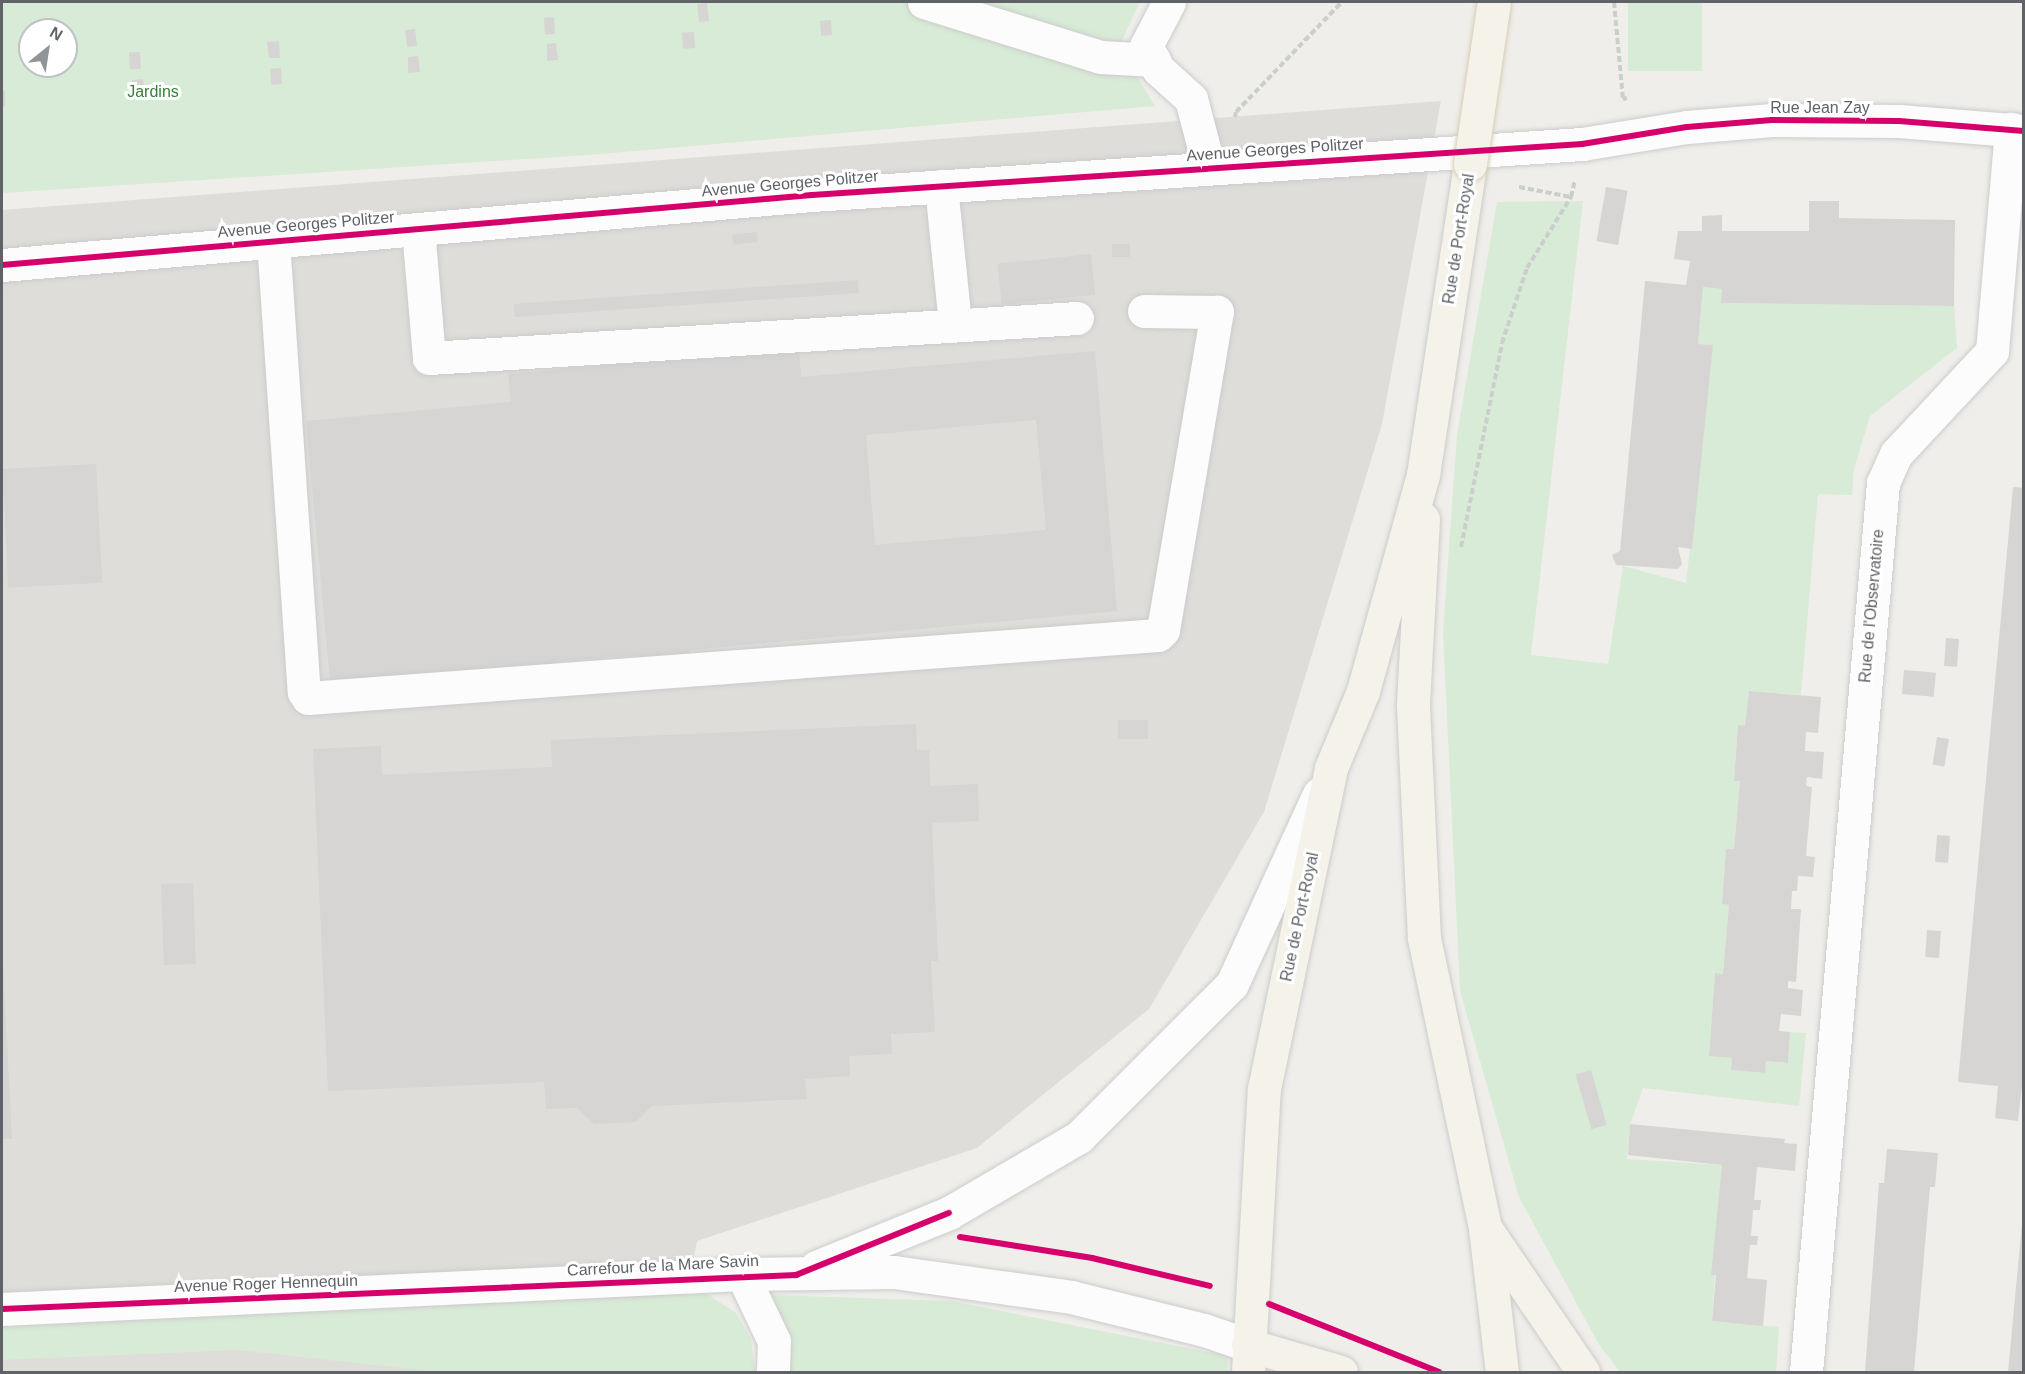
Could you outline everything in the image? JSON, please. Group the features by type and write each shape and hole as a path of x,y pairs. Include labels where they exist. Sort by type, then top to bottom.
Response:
{"main road":[{"name":"Rue de Port-Royal","path":"1248,1359 1264,1089 1331,768 1363,691 1423,476 1494,2"},
{"name":"Rue de Port-Royal","path":"1423,476 1423,557 1413,706 1424,938 1485,1228 1502,1372"},
{"path":"1485,1228 1583,1372"},
{"name":"Carrefour de la Mare Savin","path":"1248,1359 1341,1372"}],"street":[{"path":"924,2 1101,57 1154,60"},
{"path":"1169,2 1146,46 1154,60 1191,99 1222,167"},
{"name":"Rue Jean Zay","path":"1580,158 1687,127 1772,120 1899,121 2017,130"},
{"name":"Rue de l'Observatoire","path":"1806,1372 1825,1123 1883,483 1896,454 1992,351 2017,130"},
{"name":"Avenue Georges Politzer","path":"2,265 941,186 1222,167 1580,158"},
{"path":"941,186 955,323"},
{"path":"418,229 429,358 955,323 1077,318"},
{"path":"273,241 304,692 308,698 1158,635 1163,630 1217,312 1144,311"},
{"path":"796,1275 949,1213 1079,1137 1232,984 1331,768"},
{"name":"Carrefour de la Mare Savin","path":"532,1286 742,1274 894,1272 1071,1297 1204,1330 1248,1359"},
{"path":"742,1274 774,1341 773,1372"},
{"name":"Avenue Roger Hennequin","path":"2,1309 532,1286"}],"path":[{"path":"1222,167 1236,112 1342,2"},
{"path":"1614,2 1623,99"},
{"path":"1423,557 1459,561 1502,343 1527,268 1572,197 1580,158"},
{"path":"1509,185 1572,197"},
{"path":"971,1239 1092,1258 1210,1286"}],"shaded area":[{"path":"1441,101 1382,424 1264,812 1149,1009 977,1148 697,1241 672,1372 2,1372 2,210"}],"green space":[{"name":"Jardins","path":"2,2 1140,2 1119,47 1155,106 589,155 2,193"},
{"path":"1628,2 1702,2 1702,71 1628,71"},
{"path":"1583,201 1531,655 1608,664 1623,566 1686,583 1713,345 1698,344 1703,287 1722,289 1722,303 1954,306 1957,348 1870,416 1854,469 1852,495 1818,494 1801,695 1749,691 1745,726 1738,726 1734,780 1740,781 1734,849 1726,849 1722,904 1729,905 1723,974 1715,973 1709,1055 1732,1058 1731,1070 1764,1073 1766,1061 1788,1063 1790,1032 1806,1033 1799,1106 1643,1088 1630,1124 1627,1159 1722,1165 1712,1321 1779,1327 1776,1372 1620,1372 1598,1343 1519,1197 1460,991 1443,632 1457,435 1497,202"},
{"path":"707,1294 736,1313 751,1339 755,1372 437,1372 238,1350 2,1360 2,1326"},
{"path":"771,1295 951,1301 1228,1356 1227,1372 787,1372 770,1310"}],"building":[{"path":"707,3 709,21 699,22 697,4"},
{"path":"554,17 555,34 545,35 544,18"},
{"path":"831,20 832,35 821,36 820,21"},
{"path":"415,29 417,46 407,47 405,30"},
{"path":"694,32 695,48 683,49 682,33"},
{"path":"279,41 280,58 269,58 267,42"},
{"path":"556,43 558,60 547,61 547,44"},
{"path":"140,52 141,69 130,70 129,53"},
{"path":"418,56 420,72 408,73 408,57"},
{"path":"281,68 282,84 271,85 270,69"},
{"path":"143,79 145,94 133,96 132,80"},
{"path":"2,91 5,91 5,107 2,107"},
{"path":"1606,187 1628,191 1618,245 1596,241"},
{"path":"1809,201 1839,201 1839,218 1955,220 1954,306 1721,303 1722,289 1703,287 1698,344 1713,345 1692,549 1678,547 1682,564 1678,569 1616,565 1612,555 1620,551 1645,281 1686,285 1690,261 1674,259 1678,231 1702,231 1702,216 1722,215 1722,231 1809,231"},
{"path":"757,232 758,242 733,245 732,235"},
{"path":"1112,244 1130,244 1130,257 1112,257"},
{"path":"1091,254 1095,295 1002,305 998,264"},
{"path":"858,280 859,293 515,317 514,304"},
{"path":"799,348 801,377 1095,351 1117,611 690,650 692,665 635,671 633,655 555,662 556,677 534,679 533,664 330,682 306,421 511,402 508,374","holes":["1036,420 1046,530 875,545 866,435"]},
{"path":"96,464 102,583 8,588 2,469"},
{"path":"2013,487 2024,488 2024,1068 2018,1121 1995,1118 1998,1086 1958,1082"},
{"path":"1946,638 1959,639 1957,667 1944,666"},
{"path":"1904,670 1936,673 1934,697 1902,694"},
{"path":"1749,691 1821,697 1818,733 1806,732 1805,751 1824,752 1822,779 1807,777 1806,786 1812,787 1806,856 1815,857 1813,877 1798,876 1797,891 1792,891 1791,909 1801,909 1796,982 1788,981 1788,988 1803,990 1801,1016 1781,1014 1779,1031 1790,1032 1788,1063 1766,1061 1765,1073 1731,1070 1732,1058 1709,1056 1715,973 1723,974 1729,905 1722,904 1726,849 1734,849 1740,781 1734,781 1738,725 1745,726"},
{"path":"1118,720 1148,720 1148,739 1118,739"},
{"path":"916,724 917,750 929,750 930,786 978,784 979,821 932,823 938,961 931,961 935,1032 891,1034 892,1054 849,1056 850,1076 805,1079 807,1099 652,1106 636,1122 594,1124 577,1108 546,1109 544,1082 328,1091 313,749 381,746 382,775 552,767 551,740"},
{"path":"1937,737 1949,739 1944,767 1933,765"},
{"path":"1937,835 1950,836 1948,863 1935,862"},
{"path":"193,883 196,964 164,965 161,884"},
{"path":"1927,930 1941,931 1939,958 1925,957"},
{"path":"2,945 12,1139 2,1139"},
{"path":"1591,1070 1607,1125 1591,1129 1576,1074"},
{"path":"1630,1124 1785,1139 1784,1143 1797,1144 1795,1171 1757,1167 1754,1200 1761,1200 1760,1210 1753,1210 1751,1236 1758,1236 1757,1245 1750,1245 1747,1278 1767,1280 1763,1326 1712,1321 1716,1275 1711,1275 1722,1165 1628,1155"},
{"path":"1887,1149 1938,1153 1935,1187 1930,1187 1914,1372 1865,1372 1879,1183 1884,1183"},
{"path":"2022,1224 2024,1372 2008,1372"}],"cycle path":[{"path":"2,265 812,195 1582,144 1687,127 1772,120 1899,121 2024,131"},
{"path":"2,1309 796,1275 949,1213"},
{"path":"960,1237 1092,1258 1210,1286"},
{"path":"1269,1304 1439,1372"}]}
